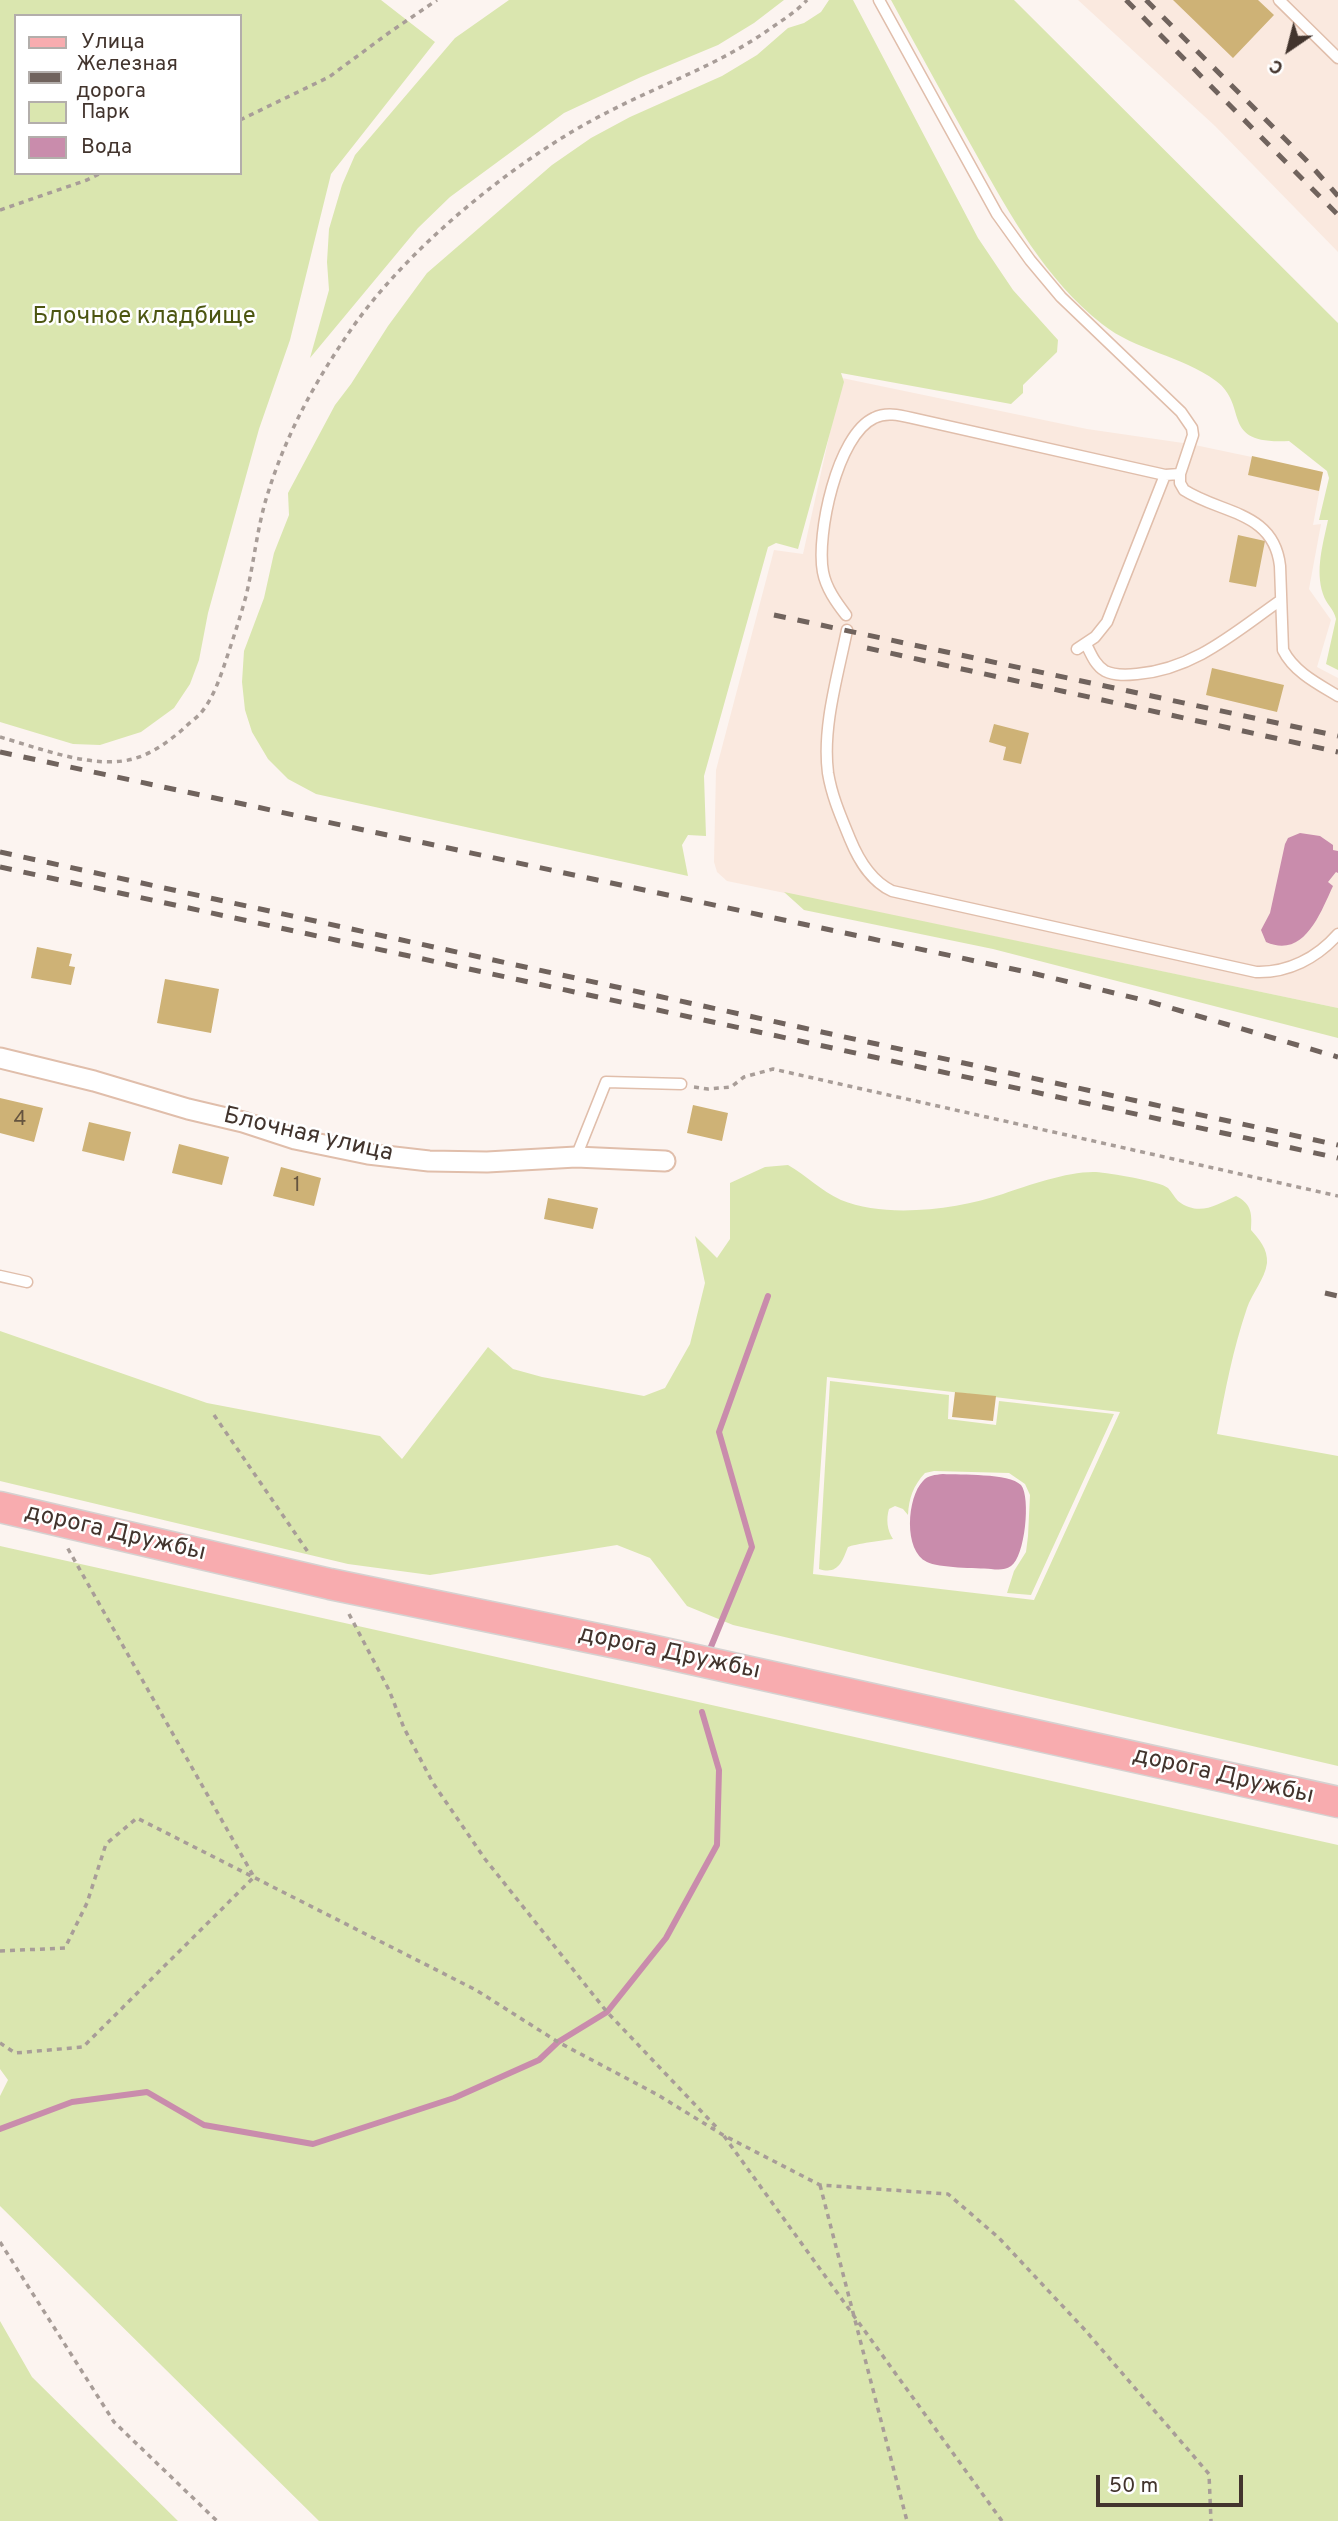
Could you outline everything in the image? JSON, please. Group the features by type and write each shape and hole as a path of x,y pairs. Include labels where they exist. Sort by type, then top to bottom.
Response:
{"main road":[{"name":"дорога Дружбы","path":"0,1507 330,1584 646,1648 1338,1802"}],"street":[{"name":"Блочная улица","path":"0,1058 230,1118 295,1139 368,1154 429,1161 487,1162 576,1157 665,1161"}],"lane":[{"path":"878,0 997,214 1030,260 1061,297 1188,420 1193,435 1180,474 1180,483 1184,490 1251,520 1272,539 1279,555 1283,650 1301,672 1338,696"},
{"path":"1279,0 1338,58"},
{"path":"846,615 825,580 822,569 823,537 842,457 855,434 865,423 883,414 912,418 1165,475 1180,474"},
{"path":"1165,475 1107,622 1082,647 1098,665 1112,673 1133,674 1164,670 1198,657 1281,600"},
{"path":"847,630 828,740 828,769 838,811 853,846 872,878 882,887 906,895 1256,972 1280,971 1304,962 1338,934"},
{"path":"576,1157 606,1082 681,1084"},
{"path":"0,1276 27,1282"}],"path":[{"path":"242,119 329,77 437,0"},
{"path":"0,737 75,757 120,761 153,751 172,739 201,712 217,685 246,596 266,498 283,449 302,407 351,330 379,295 428,243 534,155 607,112 735,52 794,13 807,0"},
{"path":"0,210 97,175"},
{"path":"681,1084 708,1089 731,1087 744,1077 773,1069 1338,1196"},
{"path":"214,1415 345,1608 389,1690 404,1728 433,1783 485,1859 607,2012 723,2135 1002,2521"},
{"path":"66,1545 254,1877"},
{"path":"0,1951 65,1948 87,1903 106,1844 137,1818 476,1990 558,2042 658,2095 723,2135 820,2185 948,2194 989,2229 1085,2330 1209,2474 1211,2521"},
{"path":"0,2043 15,2053 83,2047 254,1877"},
{"path":"820,2185 907,2521"},
{"path":"0,2242 114,2422 217,2521"}],"shaded area":[{"path":"1078,0 1338,0 1338,252 1215,126"},
{"path":"842,378 1087,429 1190,444 1323,472 1313,525 1321,524 1309,589 1331,620 1317,667 1338,678 1338,1008 727,881 717,872 714,862 716,770 774,550 803,554"}],"green space":[{"name":"Блочное кладбище","path":"0,0 381,0 435,42 331,174 290,340 259,429 208,613 199,660 190,684 174,708 141,732 100,745 73,744 0,722"},
{"path":"509,0 784,0 754,23 718,45 564,113 450,197 418,228 310,358 329,290 329,229 342,185 355,155 455,38"},
{"path":"829,0 853,0 978,238 1013,290 1058,340 1057,352 1023,385 1023,393 1011,404 841,373 844,382 798,549 776,543 768,547 704,776 706,836 688,835 682,845 688,876 316,794 288,779 268,759 252,732 245,710 242,682 244,651 264,598 274,553 289,515 288,493 335,405 388,326 427,273 552,165 591,138 630,117 722,76 757,55 788,28 804,23 821,12"},
{"path":"891,0 1014,0 1338,323 1338,670 1326,664 1336,619 1323,594 1320,576 1328,520 1319,520 1329,478 1327,471 1289,441 1267,441 1252,437 1239,422 1226,391 1216,381 1188,365 1115,333 1082,307 1063,287 1046,267 1002,200"},
{"path":"784,892 1338,1008 1338,1038 993,949 804,910"},
{"path":"788,1165 841,1200 879,1209 944,1208 1085,1172 1134,1178 1163,1185 1178,1201 1193,1208 1207,1208 1236,1196 1245,1202 1251,1214 1251,1230 1264,1249 1267,1263 1242,1323 1217,1434 1338,1456 1338,1766 733,1625 687,1606 650,1558 617,1545 430,1575 348,1564 0,1481 0,1331 207,1403 380,1436 402,1459 488,1347 513,1369 542,1377 644,1396 665,1388 690,1344 705,1283 695,1236 717,1258 730,1239 730,1183 765,1167","holes":["827,1377 1120,1412 1034,1600 813,1574"]},
{"path":"830,1381 949,1395 948,1419 996,1425 999,1401 1114,1414 1031,1595 1007,1593 1014,1571 1026,1552 1030,1495 1025,1484 1009,1473 925,1473 912,1492 908,1515 895,1506 889,1509 889,1532 893,1539 848,1547 835,1569 819,1569"},
{"path":"0,1546 1338,1845 1338,2521 319,2521 0,2206 0,2096 8,2080 0,2069"},
{"path":"0,2321 32,2377 178,2521 0,2521"}],"water":[{"path":"1300,833 1320,836 1333,845 1333,850 1338,851 1338,873 1328,882 1333,886 1309,931 1291,944 1279,946 1266,942 1261,930 1270,913 1285,844 1288,838"},
{"path":"943,1474 1006,1478 1021,1485 1026,1501 1025,1527 1020,1551 1011,1566 999,1570 948,1567 932,1564 919,1556 911,1536 914,1499 925,1479"}],"building":[{"path":"1173,0 1258,0 1274,15 1233,58"},
{"path":"1252,456 1323,472 1319,491 1248,475"},
{"path":"1238,535 1265,541 1256,587 1229,582"},
{"path":"1212,668 1284,685 1277,712 1206,695"},
{"path":"994,724 1029,733 1021,764 1003,760 1006,747 989,742"},
{"path":"37,947 72,954 69,966 75,967 71,985 31,978"},
{"path":"165,979 219,989 211,1033 157,1023"},
{"path":"0,1098 43,1108 34,1142 0,1133"},
{"path":"693,1105 728,1113 722,1141 687,1133"},
{"path":"89,1122 131,1132 124,1161 82,1151"},
{"path":"179,1144 229,1157 222,1185 172,1173"},
{"path":"281,1167 321,1178 314,1206 273,1196"},
{"path":"548,1198 598,1208 593,1229 544,1219"},
{"path":"955,1392 996,1396 993,1421 952,1417"}],"waterway":[{"path":"708,1654 752,1547 719,1432 768,1296"},
{"path":"0,2129 72,2102 147,2092 204,2125 313,2144 454,2098 539,2060 558,2042 607,2012 666,1938 717,1845 719,1770 702,1712"}],"railway":[{"path":"1126,0 1338,215"},
{"path":"1146,0 1306,160 1338,196"},
{"path":"774,615 1338,736"},
{"path":"867,648 1338,752"},
{"path":"0,752 1036,974 1147,1001 1338,1057"},
{"path":"0,852 1338,1145"},
{"path":"0,867 1338,1158"},
{"path":"1325,1293 1338,1296"}]}
